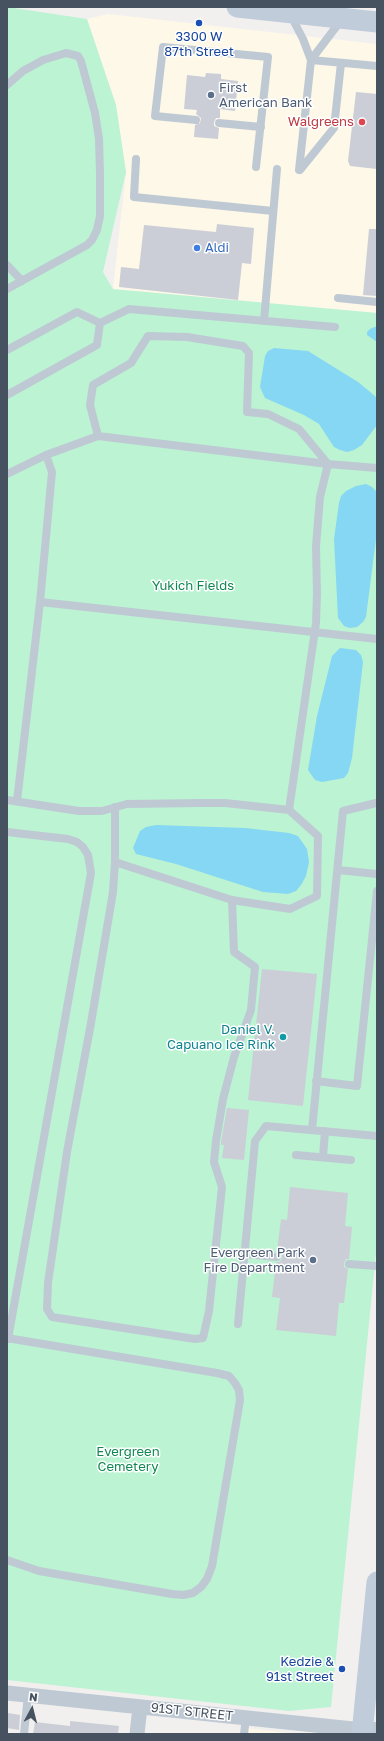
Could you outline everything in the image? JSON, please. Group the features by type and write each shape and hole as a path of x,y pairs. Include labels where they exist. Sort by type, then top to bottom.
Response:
{"main road":[{"path":"237,7 377,22"},
{"path":"367,1732 377,1582"}],"street":[{"name":"91ST STREET","path":"7,1693 367,1732"},
{"path":"138,1734 140,1707"}],"lane":[{"path":"289,12 303,39 311,60 299,170 334,128 341,63"},
{"path":"311,60 342,18"},
{"path":"196,120 155,116 163,47 268,57 256,168"},
{"path":"7,85 23,71 43,60 66,53 78,56 81,61 88,86 99,138 100,216 97,230 92,240 87,245 7,289"},
{"path":"311,60 377,66"},
{"path":"219,123 261,127"},
{"path":"136,159 134,197 273,211"},
{"path":"264,321 277,169"},
{"path":"7,265 22,281"},
{"path":"338,298 377,302"},
{"path":"100,323 129,309 335,327"},
{"path":"7,350 77,312 100,323"},
{"path":"7,395 98,345 100,323"},
{"path":"98,436 90,405 93,385 131,363 148,336 187,337 243,346 249,353 247,412 268,414 299,430 328,464"},
{"path":"7,474 46,454 98,436 328,464 377,468"},
{"path":"17,801 40,602 52,472 46,454"},
{"path":"289,810 314,632 317,594 316,539 320,497 328,464"},
{"path":"40,602 377,639"},
{"path":"7,800 79,811 102,811 127,804 225,804 289,810 318,836 317,896 290,909 232,900 115,862"},
{"path":"312,1130 343,811 377,801"},
{"path":"115,807 115,862 111,899 68,1152 48,1283 47,1310 52,1317 195,1339 203,1338 209,1311 222,1187 214,1162 216,1141 223,1099 234,1057 251,1010 254,967 234,952 232,900"},
{"path":"7,832 68,839 76,842 83,847 88,855 91,873 8,1338 229,1376 239,1390 240,1400 212,1566 207,1579 201,1587 193,1593 183,1595 172,1594 39,1571 7,1560"},
{"path":"338,870 377,874"},
{"path":"316,1081 357,1086 377,891"},
{"path":"238,1324 255,1141 266,1126 377,1136"},
{"path":"323,1158 326,1131"},
{"path":"296,1155 351,1160"},
{"path":"245,1254 277,1257"},
{"path":"349,1264 377,1266"},
{"path":"24,1734 28,1695"},
{"path":"244,1734 246,1718"}],"shaded area":[{"path":"108,14 377,44 377,313 113,289 126,172 116,105 87,19"},
{"path":"245,1728 297,1734 244,1734"}],"green space":[{"name":"Yukich Fields","path":"7,7 87,19 116,105 126,172 103,272 113,289 377,313 377,1243 331,1707 289,1711 7,1680"}],"water":[{"path":"377,326 377,342 367,335 367,332"},
{"path":"274,348 308,351 358,382 375,396 377,399 377,425 362,445 347,452 340,450 334,447 319,424 304,415 265,398 260,387 265,356 268,351"},
{"path":"366,484 377,492 377,531 366,617 357,627 350,628 344,626 338,618 334,539 341,496 346,491 356,486"},
{"path":"340,648 356,650 361,655 363,662 352,758 348,773 344,778 322,782 315,780 308,770 317,716 332,656"},
{"path":"156,825 245,828 289,833 298,836 307,849 309,862 306,876 296,891 288,894 263,892 176,864 136,854 133,848 140,831 146,827"}],"building":[{"name":"First American Bank","path":"206,73 221,74 221,79 238,81 235,111 220,109 220,118 216,118 214,122 214,126 219,128 218,139 194,137 195,125 200,123 201,118 196,114 197,110 184,109 187,75 205,77"},
{"name":"Walgreens","path":"356,92 377,94 377,169 350,166 348,161"},
{"name":"Aldi","path":"217,224 254,228 251,264 242,263 238,300 119,287 121,267 139,269 144,225 216,232"},
{"path":"369,229 377,229 377,296 363,295"},
{"name":"Daniel V. Capuano Ice Rink","path":"262,969 317,974 303,1106 248,1100"},
{"path":"227,1108 249,1110 244,1160 222,1158 224,1145 221,1145 221,1142"},
{"name":"Evergreen Park Fire Department","path":"290,1187 348,1193 345,1226 352,1227 349,1259 346,1259 344,1263 344,1267 348,1269 344,1303 339,1303 336,1336 276,1330 280,1298 272,1297 276,1262 280,1262 282,1258 282,1254 277,1251 281,1219 287,1220"},
{"path":"8,1713 20,1715 19,1730 7,1728"},
{"path":"70,1721 119,1726 118,1734 33,1734 35,1722 70,1726"}],"place":[{"name":"3300 W 87th Street","path":"199,23"},
{"name":"First American Bank","path":"211,95"},
{"name":"Walgreens","path":"362,122"},
{"name":"Aldi","path":"197,248"},
{"name":"Daniel V. Capuano Ice Rink","path":"283,1037"},
{"name":"Evergreen Park Fire Department","path":"313,1260"},
{"name":"Kedzie & 91st Street","path":"342,1669"}],"park label":[{"name":"Evergreen Cemetery","path":"128,1460"}]}
